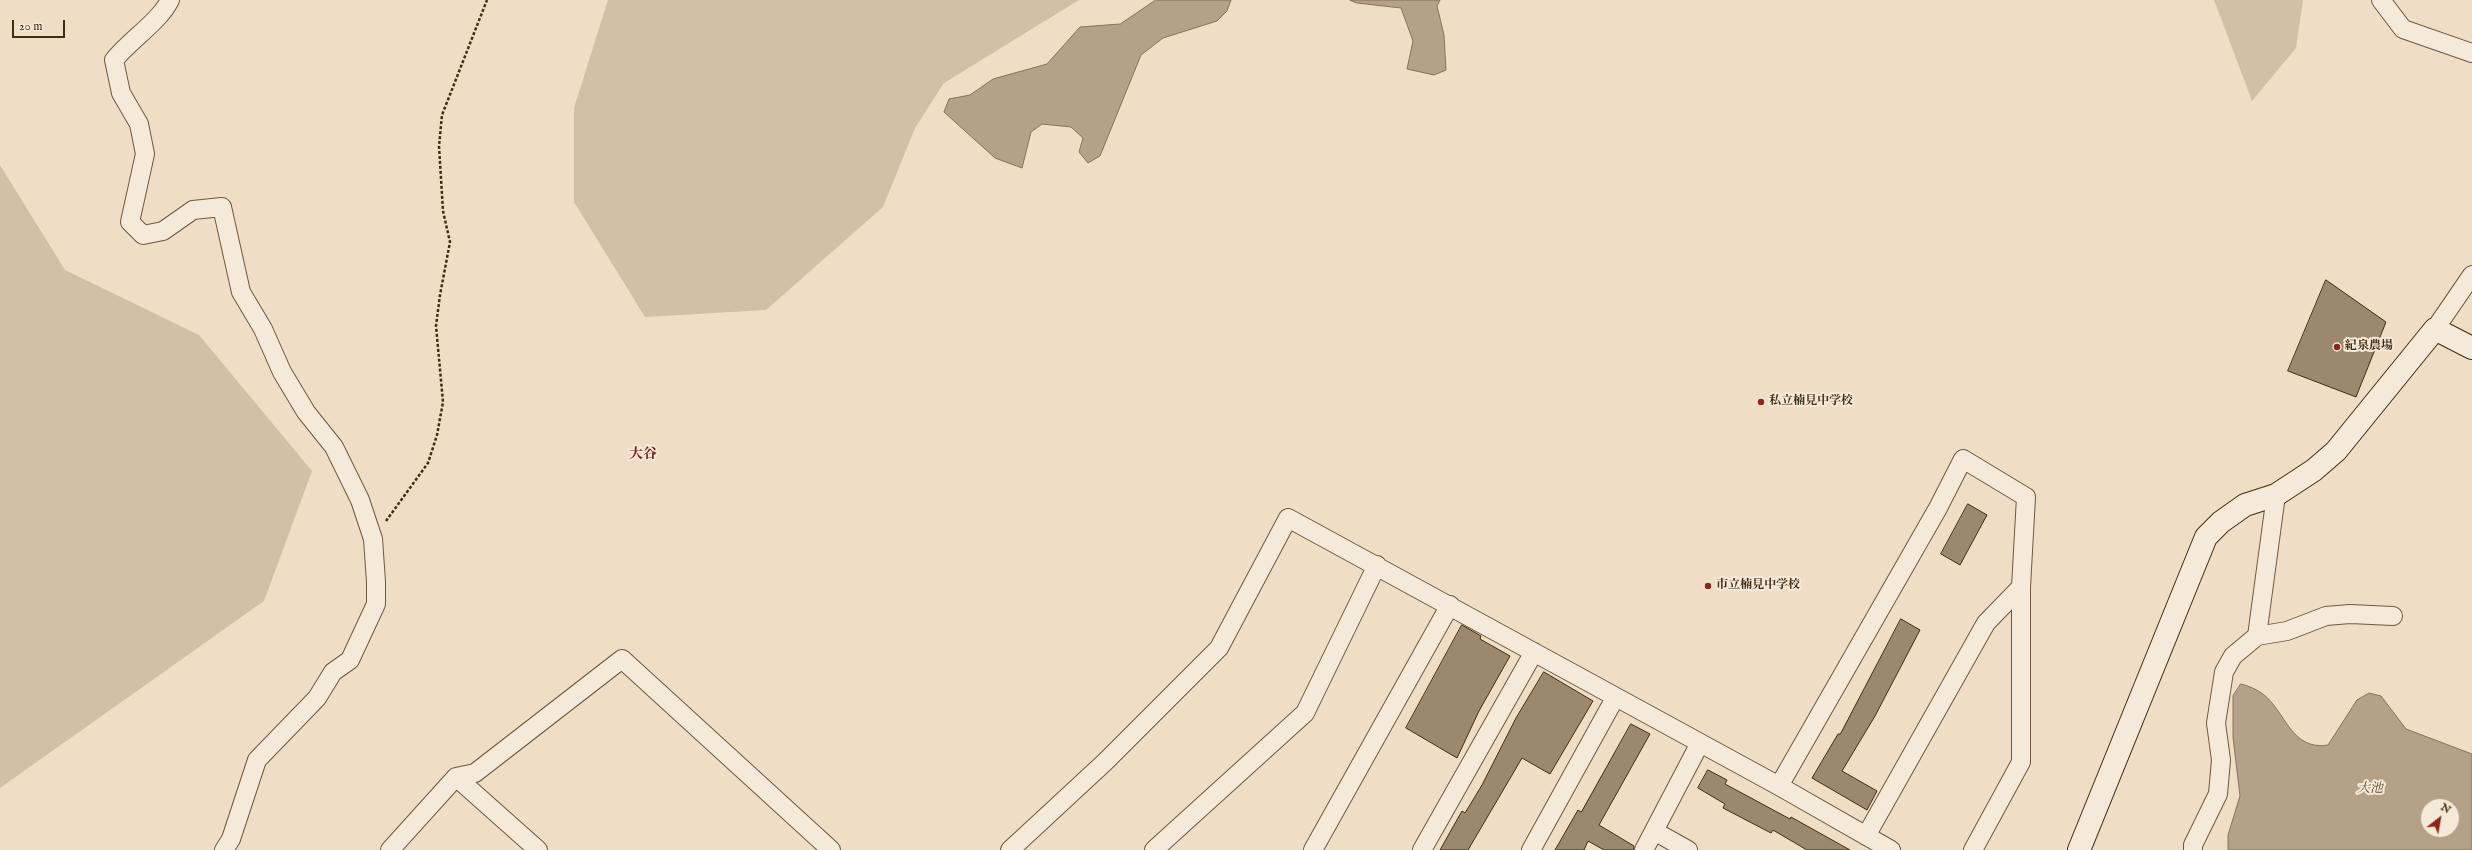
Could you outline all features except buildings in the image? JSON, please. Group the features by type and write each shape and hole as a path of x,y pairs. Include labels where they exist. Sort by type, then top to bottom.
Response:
{"street":[{"path":"170,0 164,12 128,43 114,60 121,93 139,124 145,154 130,222 143,235 163,231 193,210 222,207 241,292 263,329 282,372 306,412 334,448 360,500 373,539 376,604 350,660 333,672 318,698 257,760 231,839 224,850"},
{"path":"2381,0 2403,29 2472,54"},
{"path":"2079,850 2206,537 2221,522 2245,505 2276,495 2314,470 2336,451 2435,329 2472,275"},
{"path":"2435,329 2472,348"},
{"path":"1779,786 1963,459 2026,497 2021,587 2021,762 1973,850"},
{"path":"2257,636 2276,495"},
{"path":"1010,850 1104,762 1219,648 1288,518 1377,565 1615,698 1779,786 1891,850"},
{"path":"1154,850 1305,713 1377,565"},
{"path":"1866,836 1986,623 2021,587"},
{"path":"1314,850 1450,605"},
{"path":"2193,850 2193,845 2218,794 2221,760 2216,723 2224,672 2233,656 2257,636 2287,631 2326,616 2350,614 2393,616"},
{"path":"1422,850 1534,652"},
{"path":"390,850 456,777 475,773 622,659 831,850"},
{"path":"1531,850 1615,698"},
{"path":"1644,850 1700,743"},
{"path":"456,777 538,850"},
{"path":"1654,831 1688,850"}],"path":[{"path":"373,539 428,463 437,435 443,402 436,326 450,242 443,211 440,154 442,115 487,0"}],"shaded area":[{"path":"608,0 1079,0 944,83 915,128 883,207 766,310 645,317 574,202 574,108"},
{"path":"2214,0 2303,0 2296,48 2252,101"},
{"path":"0,165 65,270 199,335 312,471 264,601 0,788"}],"water":[{"path":"1156,0 1231,0 1227,11 1217,21 1163,38 1141,55 1100,156 1088,163 1079,152 1083,138 1071,127 1042,124 1031,132 1022,168 995,158 944,112 949,99 970,95 993,79 1047,64 1080,27 1120,24"},
{"path":"1350,0 1440,0 1437,6 1444,35 1446,70 1434,75 1407,69 1413,41 1401,8 1357,3"},
{"name":"大池","path":"2241,684 2255,689 2263,694 2278,710 2297,736 2305,742 2316,745 2328,745 2357,700 2369,693 2381,696 2406,729 2472,754 2472,850 2228,850 2228,835 2240,796 2233,737 2233,696"}],"place":[{"name":"紀泉農場","path":"2337,347"},
{"name":"私立楠見中学校","path":"1761,402"},
{"name":"市立楠見中学校","path":"1708,586"}],"district":[{"name":"大谷","path":"643,455"}]}
